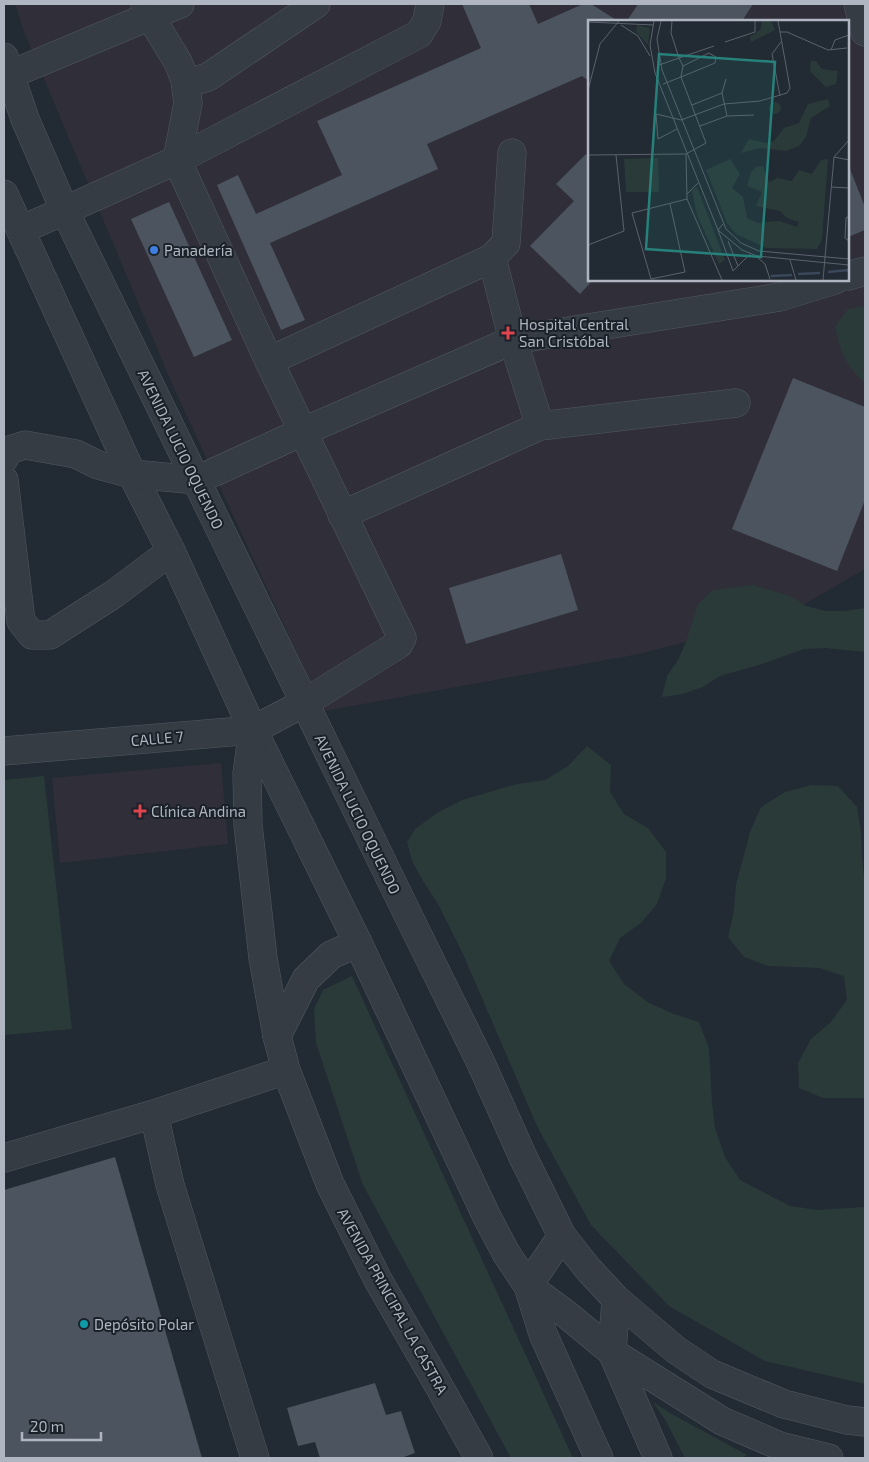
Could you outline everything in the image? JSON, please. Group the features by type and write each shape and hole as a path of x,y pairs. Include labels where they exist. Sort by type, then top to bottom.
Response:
{"street":[{"path":"6,70 148,10 180,4"},
{"path":"185,80 198,80 208,77 316,4"},
{"path":"21,230 64,209 177,160 419,34 429,15 430,4"},
{"path":"858,4 865,32"},
{"path":"148,10 178,62 185,80 188,103 177,160 342,515 540,426 736,403"},
{"name":"AVENIDA LUCIO OQUENDO","path":"6,70 40,156 64,209 480,1061 523,1157 562,1236 589,1270 616,1299 676,1350 712,1374 784,1404 846,1420 865,1422"},
{"path":"269,361 492,258 506,243 512,153"},
{"path":"4,194 132,474 171,551 254,730 358,942 487,1217 506,1253 528,1286 543,1334 599,1458"},
{"path":"492,258 513,340 540,426"},
{"path":"849,276 865,271"},
{"path":"4,459 9,450 25,445 76,454 98,465 132,474 197,480 513,340 780,297 833,281"},
{"path":"4,480 21,621 32,635 50,635 114,594 171,551"},
{"name":"CALLE 7","path":"4,751 254,730 304,703 399,644 402,638 342,515"},
{"name":"AVENIDA PRINCIPAL LA CASTRA","path":"254,730 247,774 248,826 257,888 263,958 286,1070 335,1193 378,1280 479,1458"},
{"path":"278,1036 306,979 331,955 358,942"},
{"path":"4,1158 154,1114 286,1070"},
{"path":"154,1114 170,1185 255,1458"},
{"path":"528,1286 562,1236"},
{"path":"528,1286 612,1352 773,1452 827,1458"},
{"path":"616,1299 612,1352 658,1458"}],"shaded area":[{"name":"Hospital Central San Cristóbal","path":"15,4 865,4 865,569 782,617 639,654 324,711 173,386 23,29"},
{"path":"865,306 865,382 858,377 848,364 839,343 835,327 848,309"},
{"path":"753,585 790,596 806,606 826,611 865,608 865,652 825,648 804,649 720,676 703,687 683,694 662,697 667,676 678,660 686,642 698,604 713,590"},
{"path":"587,746 611,765 610,792 624,814 648,828 666,852 666,878 657,904 641,923 620,938 609,961 624,984 649,1003 699,1022 709,1048 715,1128 725,1157 740,1180 790,1206 817,1210 865,1207 865,1384 765,1361 669,1306 591,1225 537,1126 463,954 438,904 412,861 407,842 415,829 437,813 462,800 517,784 545,780 568,766"},
{"name":"Clínica Andina","path":"221,763 228,844 60,863 52,778"},
{"path":"44,776 72,1029 4,1035 4,780"},
{"path":"811,785 838,786 857,807 865,886 865,1098 823,1098 799,1088 798,1063 811,1039 831,1022 847,1000 844,976 819,968 768,966 744,957 728,937 734,910 736,885 750,832 761,807 785,792"},
{"path":"352,976 573,1458 511,1458 363,1185 316,1043 314,1009 323,990"},
{"path":"653,1402 747,1455 742,1458 685,1458 666,1421"}],"building":[{"path":"462,4 529,4 538,24 583,4 591,4 616,20 588,20 588,80 582,76 427,144 438,169 270,243 305,320 281,330 217,185 238,175 256,214 342,175 317,121 481,48"},
{"path":"638,4 753,4 743,20 628,20"},
{"path":"586,154 588,156 588,281 592,281 580,294 530,246 574,201 556,184"},
{"path":"849,167 865,207 865,230 849,237"},
{"path":"169,202 232,340 194,357 131,219"},
{"path":"793,378 865,407 865,500 837,571 732,529"},
{"path":"561,554 578,610 466,644 449,588"},
{"name":"Depósito Polar","path":"115,1157 202,1458 4,1458 4,1190"},
{"path":"375,1383 386,1415 401,1411 415,1453 404,1458 320,1458 315,1442 298,1446 287,1408"}],"place":[{"name":"Panadería","path":"154,250"},
{"name":"Hospital Central San Cristóbal","path":"508,333"},
{"name":"Clínica Andina","path":"140,811"},
{"name":"Depósito Polar","path":"84,1324"}]}
